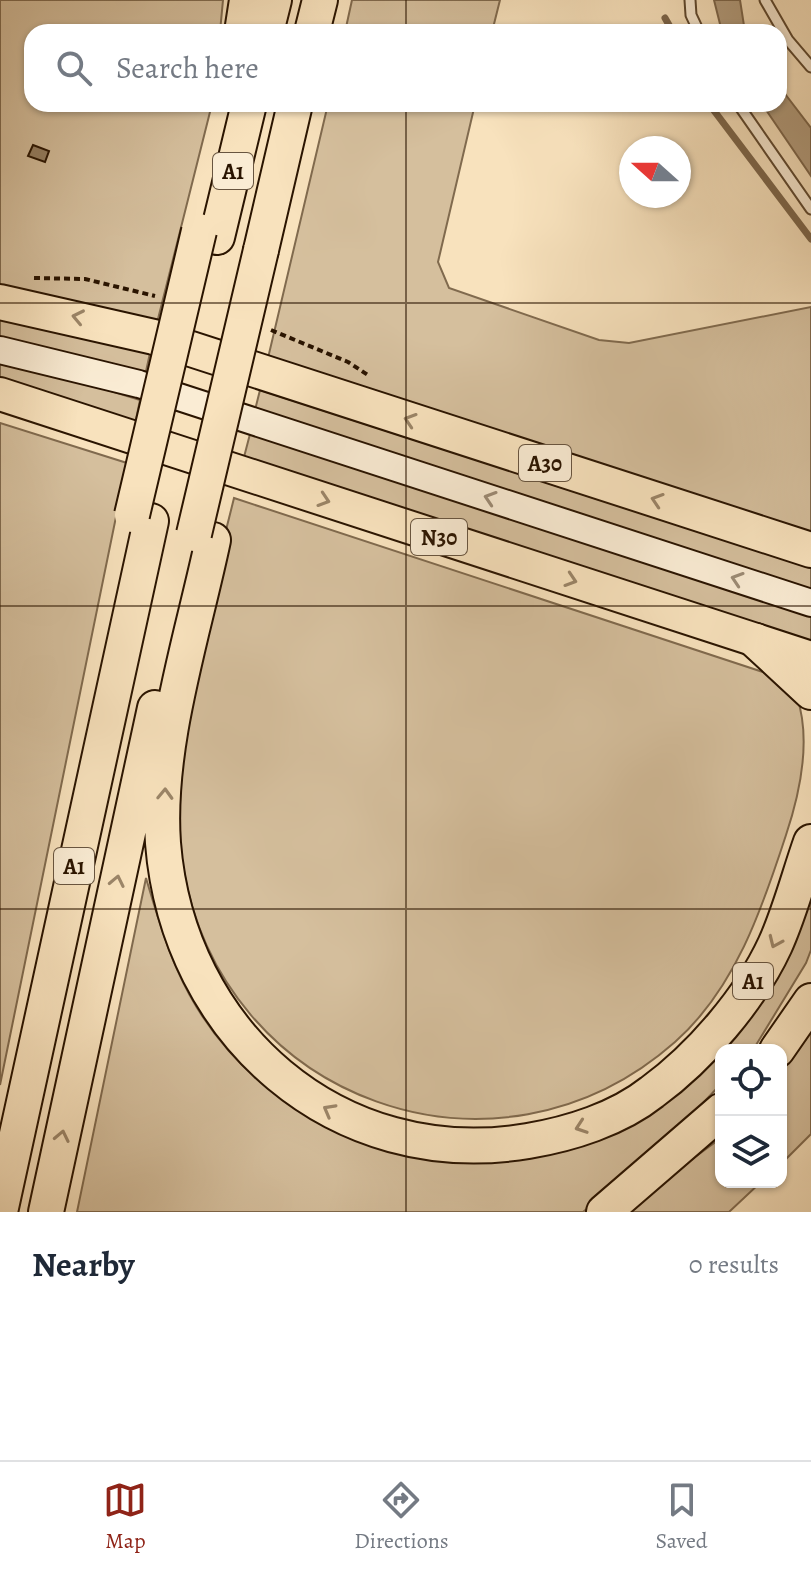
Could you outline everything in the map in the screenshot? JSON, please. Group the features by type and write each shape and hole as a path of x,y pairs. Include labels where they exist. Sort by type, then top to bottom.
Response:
{"highway":[{"path":"243,24 247,0"},
{"path":"268,24 274,0"},
{"path":"314,24 320,0"},
{"name":"A1","path":"208,234 226,112"},
{"name":"A1","path":"0,1124 208,234 246,112"},
{"name":"A1","path":"46,1212 204,537 269,242 293,112"},
{"name":"A30","path":"0,302 154,337 811,550"},
{"name":"N30","path":"0,394 811,658"},
{"name":"A1","path":"0,1212 141,518"},
{"name":"A1","path":"204,537 165,781 163,843 171,890 193,957 244,1044 305,1097 342,1117 418,1141 460,1147 500,1146 572,1131 607,1118 651,1093 694,1055 751,983 774,947 811,842"},
{"name":"N30","path":"756,641 811,692"},
{"name":"A1","path":"781,1044 811,1001"},
{"path":"604,1212 715,1116"}],"main road":[{"name":"A30","path":"0,350 139,384 811,603"}],"lane":[{"path":"690,0 695,24"},
{"path":"765,0 779,24"},
{"path":"787,38 811,67"},
{"path":"744,112 811,209"}],"shaded area":[{"path":"0,0 223,0 221,24 24,24 24,112 210,112 157,323 0,285"},
{"path":"352,0 500,0 494,24 347,24"},
{"path":"714,0 740,0 744,24 720,24"},
{"path":"787,96 811,128 811,176 767,112 787,112"},
{"path":"326,112 473,112 438,262 449,288 599,340 629,343 811,307 811,534 268,358"},
{"path":"0,313 150,353 145,376 0,341"},
{"path":"0,357 140,400 135,424 0,379"},
{"path":"260,390 811,568 811,596 254,414"},
{"path":"0,423 127,463 0,1085"},
{"path":"250,434 811,611 811,644 244,457"},
{"path":"234,498 769,674 797,697 803,730 802,766 791,819 767,891 730,973 696,1021 675,1042 604,1089 528,1114 451,1118 376,1101 308,1067 251,1015 208,948 183,866 178,819 178,773 190,680"},
{"path":"146,878 177,969 212,1031 246,1068 282,1098 343,1130 364,1137 446,1160 485,1162 523,1159 561,1151 597,1139 632,1122 664,1102 715,1056 715,1090 663,1145 583,1212 77,1212"},
{"path":"811,888 811,950 806,963 757,1044 726,1044 763,994 795,933"},
{"path":"811,1029 811,1134 787,1158 787,1116 787,1064"},
{"path":"715,1142 715,1188 755,1188 729,1212 620,1212"}],"building":[{"path":"33,145 49,151 45,162 28,156"}],"waterway":[{"path":"665,18 668,24"},
{"path":"715,112 811,239"}]}
